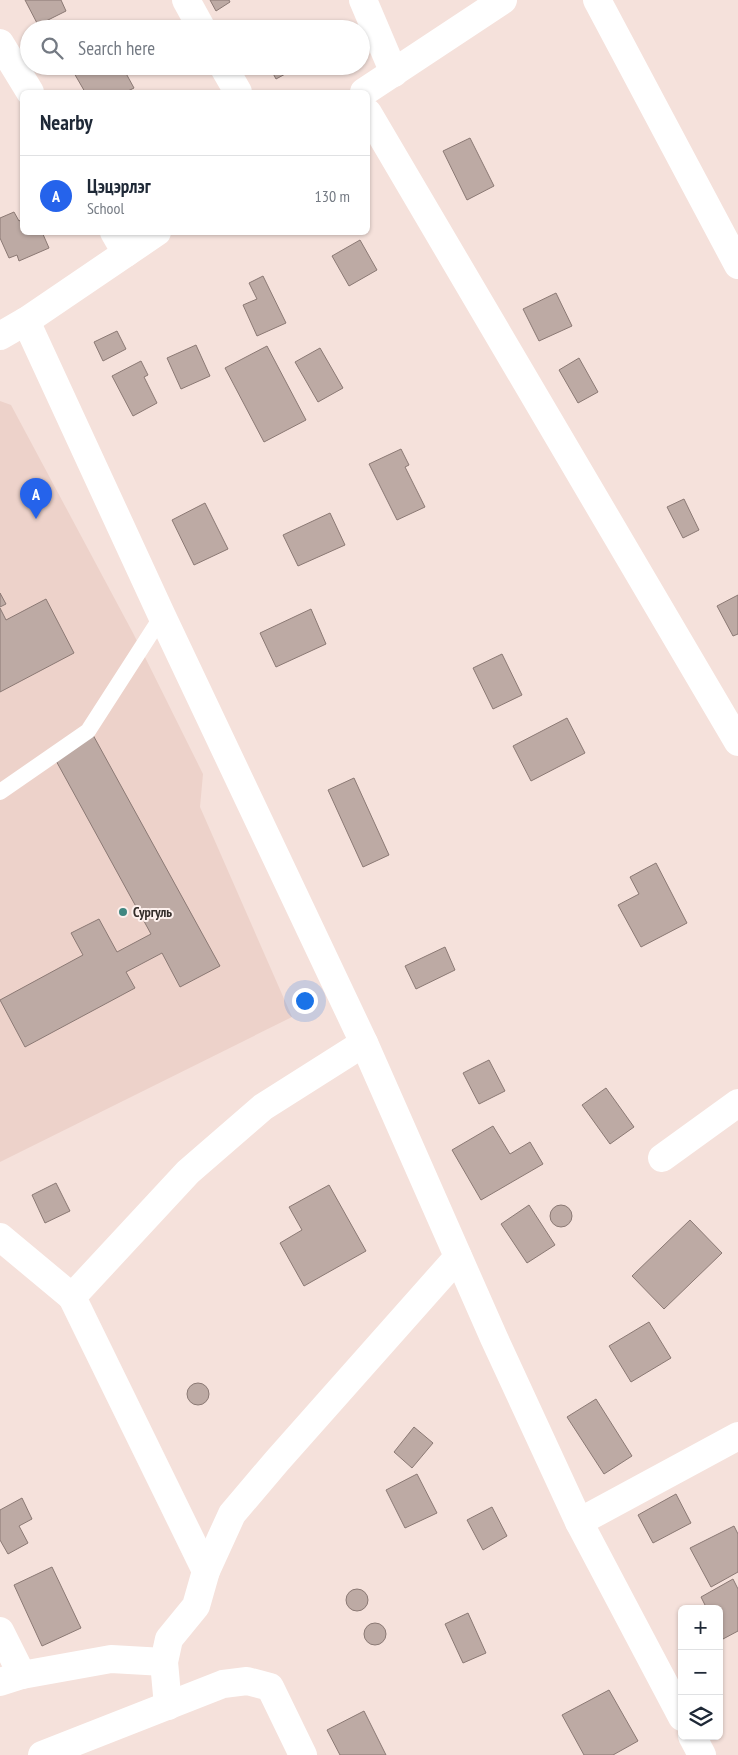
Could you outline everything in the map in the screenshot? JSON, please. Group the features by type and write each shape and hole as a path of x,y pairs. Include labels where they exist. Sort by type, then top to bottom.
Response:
{"street":[{"path":"186,0 197,20"},
{"path":"363,0 394,73"},
{"path":"367,90 503,0"},
{"path":"597,0 738,265"},
{"path":"0,43 29,90"},
{"path":"228,75 237,90"},
{"path":"370,116 738,742"},
{"path":"0,336 26,321 120,243 148,235"},
{"path":"26,321 162,616 364,1043 494,1338 579,1522 678,1709"},
{"path":"72,1297 188,1172 263,1106 364,1043"},
{"path":"662,1158 738,1102"},
{"path":"0,1237 72,1297 206,1571"},
{"path":"168,1706 164,1662 169,1639 196,1606 206,1571 232,1514 458,1257"},
{"path":"579,1522 738,1436"},
{"path":"0,1631 11,1679 111,1659 164,1662"},
{"path":"51,1754 224,1684 247,1681 270,1688 303,1755"},
{"path":"694,1740 702,1755"}],"lane":[{"path":"0,792 88,731 162,616"}],"shaded area":[{"name":"Сургуль","path":"0,401 11,405 133,633 203,774 200,807 292,1017 0,1162"}],"building":[{"path":"25,0 61,0 66,11 48,20 35,20"},
{"path":"210,0 229,0 230,2 216,11"},
{"path":"75,75 127,75 134,88 130,90 84,90"},
{"path":"274,75 283,75 276,79"},
{"path":"470,138 494,186 467,200 443,151"},
{"path":"14,212 20,220 20,235 43,235 49,248 19,261 17,255 9,258 0,238 0,218"},
{"path":"360,240 377,270 349,286 332,256"},
{"path":"263,276 286,323 257,336 243,305 257,299 249,283"},
{"path":"556,293 572,326 539,341 523,309"},
{"path":"117,331 126,349 103,361 94,342"},
{"path":"196,345 210,376 181,389 167,358"},
{"path":"267,346 306,420 264,442 225,368"},
{"path":"320,348 343,388 318,402 295,362"},
{"path":"579,358 598,392 578,403 559,370"},
{"path":"141,361 148,375 144,377 157,403 133,416 112,376"},
{"path":"401,449 409,465 405,467 425,507 397,520 369,464"},
{"path":"684,499 699,530 683,538 667,507"},
{"path":"205,503 228,549 194,565 172,520"},
{"path":"330,513 345,545 298,566 283,535"},
{"path":"0,593 6,604 0,607"},
{"path":"738,595 738,634 733,636 717,606"},
{"path":"46,599 74,653 0,692 0,608 6,620"},
{"path":"311,609 326,644 276,667 260,633"},
{"path":"502,654 522,695 493,709 473,668"},
{"path":"567,718 585,753 531,781 513,746"},
{"path":"93,735 220,966 180,987 162,953 126,972 135,988 25,1047 0,1000 83,955 71,933 99,919 117,952 151,934 54,757"},
{"path":"354,778 389,855 363,867 328,790"},
{"path":"656,863 687,923 641,947 618,905 639,894 630,877"},
{"path":"445,947 455,970 416,989 405,966"},
{"path":"489,1060 505,1091 479,1104 463,1073"},
{"path":"606,1088 634,1127 610,1144 582,1105"},
{"path":"493,1126 510,1154 530,1142 543,1164 481,1200 452,1150"},
{"path":"56,1183 70,1211 45,1223 32,1195"},
{"path":"329,1185 366,1251 304,1286 280,1243 302,1230 289,1207"},
{"path":"529,1205 555,1245 527,1263 501,1224"},
{"path":"561,1205 569,1208 572,1216 569,1224 561,1227 553,1224 550,1216 553,1208"},
{"path":"690,1220 722,1253 664,1309 632,1276"},
{"path":"649,1322 671,1358 631,1382 609,1346"},
{"path":"198,1383 206,1386 209,1394 206,1402 198,1405 190,1402 187,1394 190,1386"},
{"path":"596,1399 632,1456 604,1474 567,1417"},
{"path":"414,1427 433,1443 412,1468 394,1452"},
{"path":"417,1474 437,1513 405,1528 386,1490"},
{"path":"676,1494 691,1523 653,1543 638,1515"},
{"path":"22,1498 32,1519 19,1526 28,1543 8,1554 0,1540 0,1510"},
{"path":"492,1507 507,1536 483,1550 467,1520"},
{"path":"734,1526 738,1534 738,1572 711,1587 690,1548"},
{"path":"52,1567 81,1628 42,1646 14,1585"},
{"path":"733,1579 738,1589 738,1631 723,1639 723,1605 705,1605 701,1597"},
{"path":"357,1589 365,1592 368,1600 365,1608 357,1611 349,1608 346,1600 349,1592"},
{"path":"468,1613 486,1653 463,1663 445,1624"},
{"path":"375,1623 383,1626 386,1634 383,1642 375,1645 367,1642 364,1634 367,1626"},
{"path":"609,1690 638,1741 613,1755 584,1755 562,1715"},
{"path":"364,1711 386,1755 340,1755 327,1730"}],"place":[{"name":"Цэцэрлэг","path":"36,519"},
{"name":"Сургуль","path":"123,912"}]}
